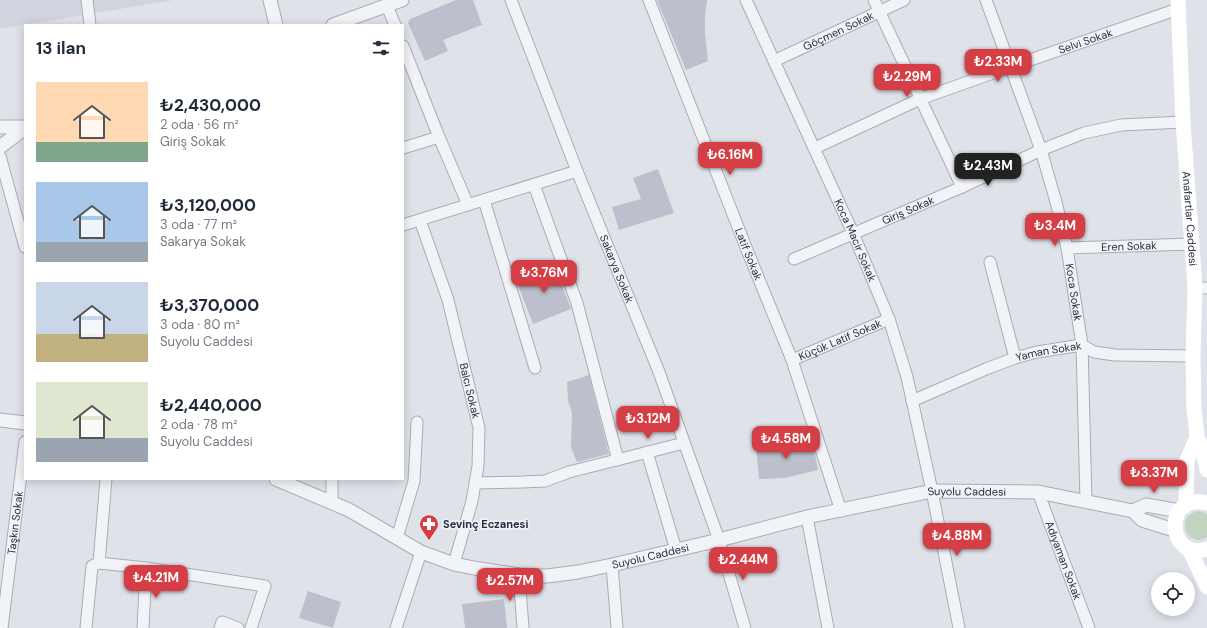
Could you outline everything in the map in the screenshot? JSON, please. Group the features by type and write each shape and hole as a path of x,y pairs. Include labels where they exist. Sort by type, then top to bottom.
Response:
{"main road":[{"name":"Anafartlar Caddesi","path":"1178,4 1183,122 1192,244 1201,288 1193,356 1194,408 1197,437 1202,447 1207,470"},
{"path":"1197,437 1187,460 1183,508 1175,522 1174,530 1177,538 1189,549 1207,549"},
{"path":"1183,508 1193,502 1207,503"},
{"path":"1189,549 1207,587"}],"street":[{"path":"87,0 90,24"},
{"path":"270,0 276,24"},
{"path":"336,24 402,0"},
{"name":"Sakarya Sokak","path":"511,0 577,171 659,372 718,540 745,628"},
{"name":"Latif Sokak","path":"649,0 747,250 792,360 841,511"},
{"name":"Koca Macir Sokak","path":"746,0 815,148 889,319 907,377 932,491 959,628"},
{"path":"874,0 962,187"},
{"name":"Göçmen Sokak","path":"774,61 904,0"},
{"name":"Koca Sokak","path":"986,0 1041,150 1067,248 1082,345 1086,501"},
{"name":"Selvi Sokak","path":"815,148 920,99 1178,4"},
{"path":"387,6 394,24"},
{"path":"404,49 468,205"},
{"name":"Giriş Sokak","path":"794,259 962,187 1041,150 1084,133 1121,125 1183,122"},
{"path":"0,127 24,127"},
{"path":"0,147 24,128"},
{"path":"404,148 439,137"},
{"path":"0,156 24,243"},
{"path":"404,225 577,171"},
{"path":"534,185 576,302 618,460"},
{"path":"484,200 535,368"},
{"name":"Balcı Sokak","path":"420,220 448,300 478,428 478,466 472,501 454,564"},
{"name":"Eren Sokak","path":"1067,248 1192,244"},
{"path":"990,262 1015,358"},
{"name":"Küçük Latif Sokak","path":"792,360 889,319"},
{"name":"Yaman Sokak","path":"912,401 986,369 1015,358 1037,352 1082,345 1094,352 1115,356 1193,356"},
{"path":"0,420 24,422"},
{"path":"397,538 414,480 417,422"},
{"path":"475,483 544,481 569,472 684,443"},
{"name":"Taşkın Sokak","path":"2,628 24,450"},
{"path":"647,452 676,550"},
{"path":"99,563 106,480"},
{"name":"Suyolu Caddesi","path":"278,480 349,510 421,552 454,564 478,570 519,575 547,576 612,566 807,517 932,491 1038,492 1133,511"},
{"path":"332,480 332,502"},
{"name":"Adıyaman Sokak","path":"1038,492 1089,628"},
{"path":"1174,530 1142,520 1133,511 1146,505 1183,508"},
{"path":"807,517 828,628"},
{"path":"396,628 421,552"},
{"path":"86,628 92,566 99,563 146,568 265,586 251,628"},
{"path":"612,566 617,628"},
{"path":"143,628 146,568"},
{"path":"519,575 523,628"},
{"path":"221,625 238,628"}],"shaded area":[{"path":"0,0 174,0 24,24 0,29"}],"green space":[{"path":"1199,511 1207,514 1207,537 1200,540 1189,536 1185,524 1186,519 1191,514"}],"building":[{"path":"456,0 473,0 482,25 443,40 448,51 425,61 408,23 410,19"},
{"path":"657,0 707,0 705,33 708,61 686,70"},
{"path":"658,169 674,213 619,230 612,207 641,199 633,178"},
{"path":"554,264 571,309 533,324 516,280"},
{"path":"589,375 609,454 577,462 571,447 572,413 568,401 567,382"},
{"path":"811,441 818,470 785,478 759,479 756,446"},
{"path":"308,591 341,602 333,628 299,618"},
{"path":"504,599 507,628 465,628 462,604"}],"place":[{"name":"Sevinç Eczanesi","path":"429,541"}]}
